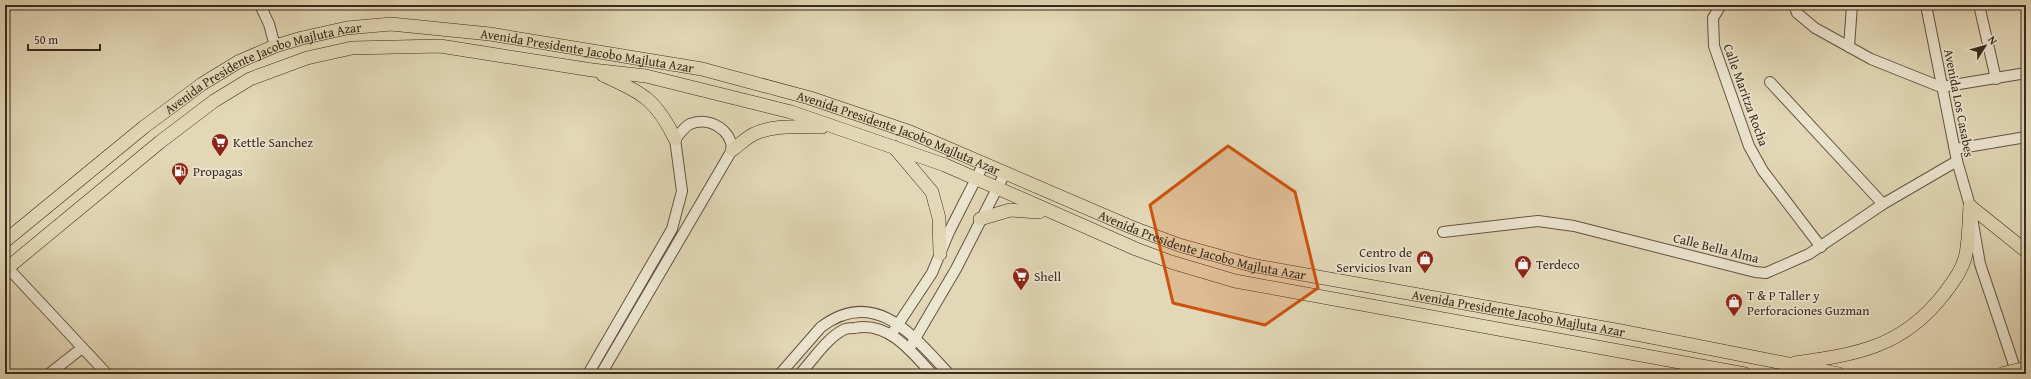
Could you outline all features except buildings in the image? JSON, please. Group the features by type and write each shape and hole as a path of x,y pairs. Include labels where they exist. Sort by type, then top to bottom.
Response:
{"main road":[{"name":"Avenida Presidente Jacobo Majluta Azar","path":"5,241 90,171 199,86 238,62 275,46 347,28 390,24 490,34 702,68 810,98 910,132 1131,227 1179,245 1244,263 1621,331 1839,374"},
{"name":"Avenida Presidente Jacobo Majluta Azar","path":"6,269 121,173 214,101 250,79 307,58 352,48 440,46 592,70 646,76 791,112 945,165 1054,214 1157,257 1235,281 1745,374"},
{"path":"592,70 636,90 647,98 656,106 668,124 675,139"},
{"path":"732,150 754,134 766,130 786,126 833,127"},
{"path":"892,146 932,192 939,218 940,254"},
{"path":"1970,206 2026,250"},
{"path":"1786,364 1851,354 1872,348 1905,331 1936,305 1955,279 1966,255 1970,206"},
{"path":"980,219 1010,210 1054,214"},
{"path":"2001,374 2026,368"}],"street":[{"path":"260,5 269,24 275,46"},
{"name":"Calle Maritza Rocha","path":"1722,5 1713,18 1714,46 1749,146 1763,171 1821,247"},
{"path":"1794,5 1796,13 1815,28 1870,59 1941,86 1996,79 2026,73"},
{"path":"1849,47 1852,5"},
{"name":"Avenida Los Casabes","path":"1926,5 1957,161 1970,206 1980,264 2016,374"},
{"path":"1979,5 1996,79"},
{"path":"1770,82 1883,204"},
{"path":"588,374 672,229 682,191 675,139 689,124 701,121 711,122 728,137 732,144 732,150 601,374"},
{"path":"1955,149 2026,137"},
{"name":"Calle Bella Alma","path":"1442,232 1538,221 1567,225 1754,272 1766,273 1821,247 1883,204 1957,161"},
{"path":"891,335 931,274 984,163"},
{"path":"909,349 947,284 1005,173"},
{"path":"6,269 107,374"},
{"path":"931,274 947,284"},
{"path":"780,374 821,327 841,316 865,312 887,317 899,324 915,337 949,374"},
{"path":"800,374 826,344 843,330 864,326 880,329 891,335 909,349 928,372"},
{"path":"49,374 82,348"}],"highlighted area":[{"path":"1228,146 1295,192 1318,288 1265,325 1173,303 1150,205"}],"place":[{"name":"Kettle Sanchez","path":"220,157"},
{"name":"Propagas","path":"180,186"},
{"name":"Centro de Servicios Ivan","path":"1425,274"},
{"name":"Terdeco","path":"1523,279"},
{"name":"Shell","path":"1021,291"},
{"name":"T & P Taller y Perforaciones Guzman","path":"1734,317"}]}
